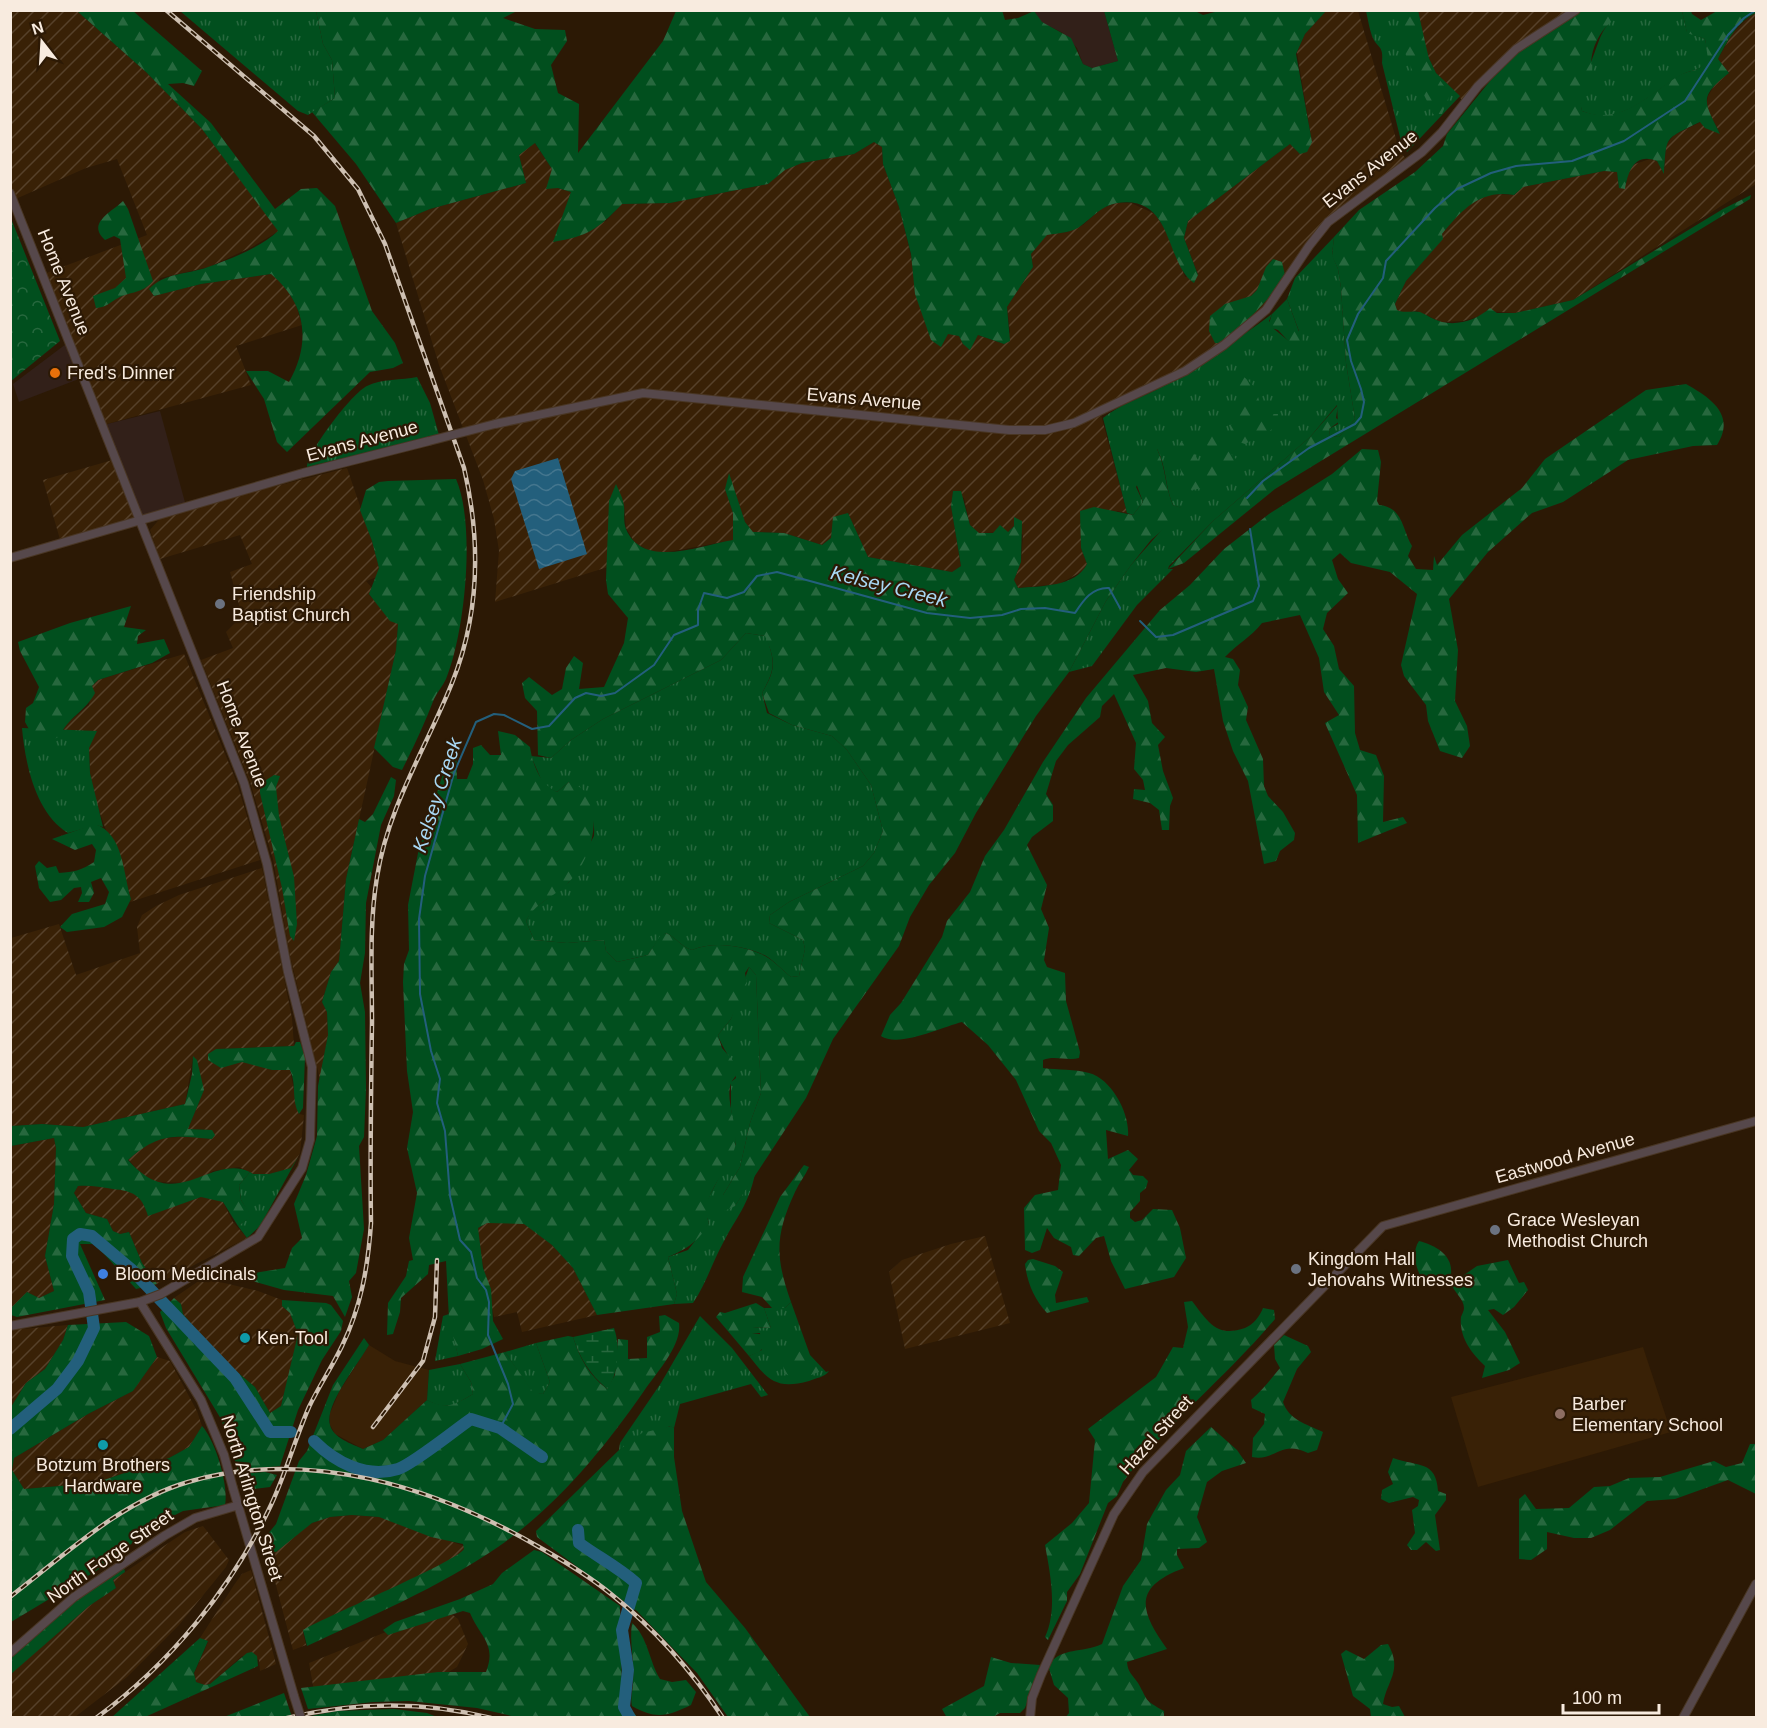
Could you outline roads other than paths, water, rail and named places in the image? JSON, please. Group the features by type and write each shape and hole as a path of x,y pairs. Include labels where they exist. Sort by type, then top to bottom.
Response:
{"street":[{"name":"Evans Avenue","path":"10,558 386,451 495,424 643,393 1011,430 1045,430 1074,423 1185,371 1246,329 1274,300 1309,246 1328,222 1422,152 1442,132 1478,86 1508,56 1546,27 1576,10"},
{"name":"Home Avenue","path":"10,193 247,792 267,864 288,972 312,1066 310,1140 299,1174 258,1236 150,1299 10,1326"},
{"name":"Eastwood Avenue","path":"1383,1226 1756,1121"},
{"name":"Hazel Street","path":"1030,1718 1032,1698 1041,1675 1108,1526 1128,1492 1174,1437 1383,1226"},
{"name":"North Arlington Street","path":"140,1302 201,1400 224,1455 301,1718"},
{"name":"North Forge Street","path":"10,1653 74,1597 164,1536 195,1518 239,1505"},
{"path":"1683,1718 1756,1584"}],"water":[{"path":"558,458 587,554 539,569 511,479 515,471"}],"waterway":[{"name":"Kelsey Creek","path":"1247,498 1263,481 1309,448 1355,424 1361,417 1364,402 1347,340 1358,314 1383,278 1386,261 1435,208 1457,189 1491,173 1516,166 1572,161 1624,141 1685,101 1728,35 1744,18 1756,10"},
{"name":"Kelsey Creek","path":"1140,621 1156,637 1173,635 1253,601 1259,586 1250,529"},
{"name":"Kelsey Creek","path":"500,1428 513,1404 508,1384 488,1335 489,1302 486,1290 477,1278 471,1252 460,1240 450,1196 445,1131 437,1103 440,1079 431,1051 420,994 419,919 425,876 454,773 476,722 494,714 504,715 532,729 549,726 575,698 586,693 601,696 615,693 654,665 674,635 698,625 698,610 704,593 727,598 744,592 757,576 777,572 927,613 970,618 1002,615 1021,609 1045,608 1075,613 1093,592 1103,588 1109,588 1120,608"},
{"path":"10,1429 57,1389 78,1361 94,1328 89,1292 72,1256 73,1239 80,1234 92,1236 131,1269 235,1378 270,1432 291,1432"},
{"path":"314,1441 331,1456 352,1467 386,1472 405,1466 471,1419 500,1428 542,1457"},
{"path":"578,1530 579,1543 636,1583 622,1630 628,1670 624,1707 630,1718"}],"railway":[{"path":"96,1718 123,1697 174,1649 218,1595 238,1566 271,1505 309,1407 349,1331 359,1302 366,1271 371,1223 372,950 377,877 382,851 399,802 442,707 461,657 473,603 475,577 473,523 464,468 385,244 358,189 314,136 166,10"},
{"path":"373,1427 423,1361 435,1317 437,1260"},
{"path":"10,1597 94,1531 139,1502 163,1491 188,1482 233,1472 279,1469 324,1471 370,1479 414,1491 499,1526 548,1552 603,1587 658,1636 686,1667 723,1718"},
{"path":"287,1718 363,1706 415,1706 466,1712 491,1718"}],"place":[{"name":"Fred's Dinner","path":"55,373"},
{"name":"Friendship Baptist Church","path":"220,604"},
{"name":"Grace Wesleyan Methodist Church","path":"1495,1230"},
{"name":"Kingdom Hall Jehovahs Witnesses","path":"1296,1269"},
{"name":"Bloom Medicinals","path":"103,1274"},
{"name":"Ken-Tool","path":"245,1338"},
{"name":"Barber Elementary School","path":"1560,1414"},
{"name":"Botzum Brothers Hardware","path":"103,1445"}]}
